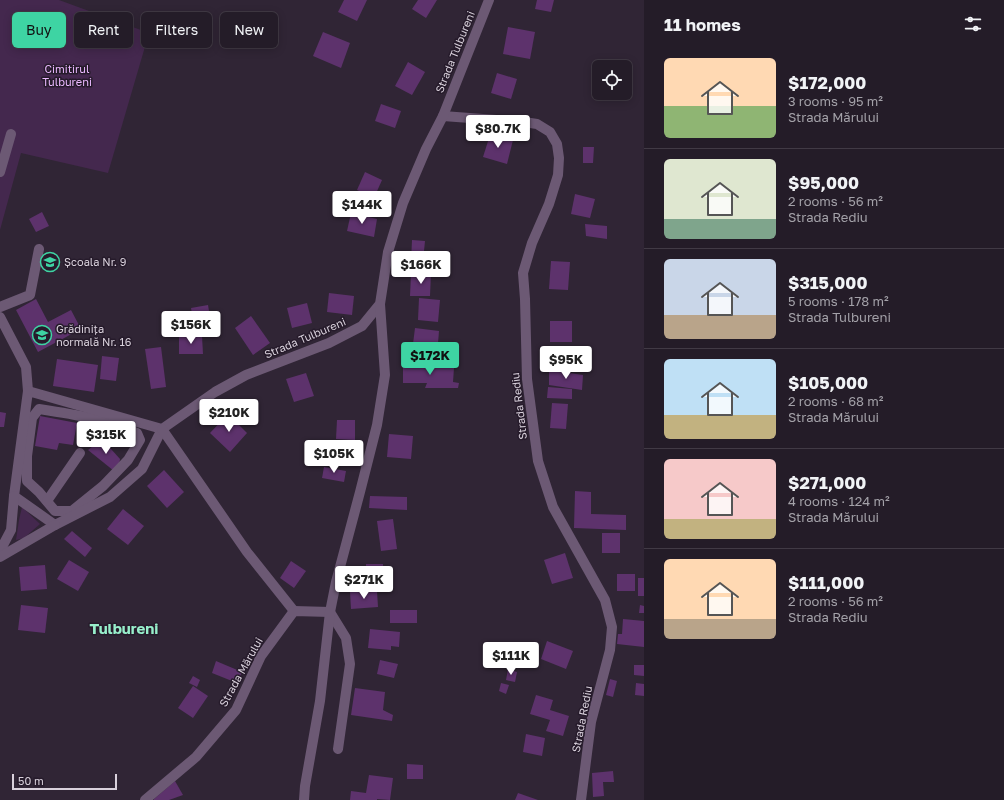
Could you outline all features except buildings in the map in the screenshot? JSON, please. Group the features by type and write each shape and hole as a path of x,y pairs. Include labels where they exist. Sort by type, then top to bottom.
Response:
{"street":[{"name":"Strada Tulbureni","path":"0,557 110,497 142,469 162,429 216,392 246,375 330,343 362,326 380,304 388,252 403,202 426,149 443,116 489,0"},
{"name":"Strada Rediu","path":"443,116 537,124 550,132 557,144 559,158 558,175 549,204 532,244 523,273 527,379 538,461 553,506 605,600 612,627 610,650 591,722 581,800"},
{"path":"0,172 10,134"},
{"path":"0,307 30,295 39,249"},
{"path":"0,313 34,298"},
{"path":"304,800 305,786 320,701 330,612 336,582 375,432 380,404 384,375 380,304"},
{"path":"0,317 26,367 28,391 11,530 0,551"},
{"path":"28,391 162,429 247,552 294,611 330,612"},
{"path":"39,409 85,416 123,426 138,433 140,440 128,460 103,486 72,511 55,511 47,501 27,481 27,456 32,418 39,409"},
{"path":"47,501 80,452"},
{"path":"14,496 55,526"},
{"name":"Strada Mărului","path":"145,800 196,757 236,710 261,656 294,611"},
{"path":"330,612 346,638 350,664 338,750"}],"green space":[{"name":"Cimitirul Tulbureni","path":"0,0 59,0 92,12 74,12 74,48 133,48 133,27 141,30 141,48 145,48 108,173 21,153 0,230"},
{"path":"22,507 40,524 24,538 16,540 19,520"}],"place":[{"name":"Școala Nr. 9","path":"50,262"},
{"name":"Grădinița normală Nr. 16","path":"42,335"}],"district":[{"name":"Tulbureni","path":"124,629"}]}
